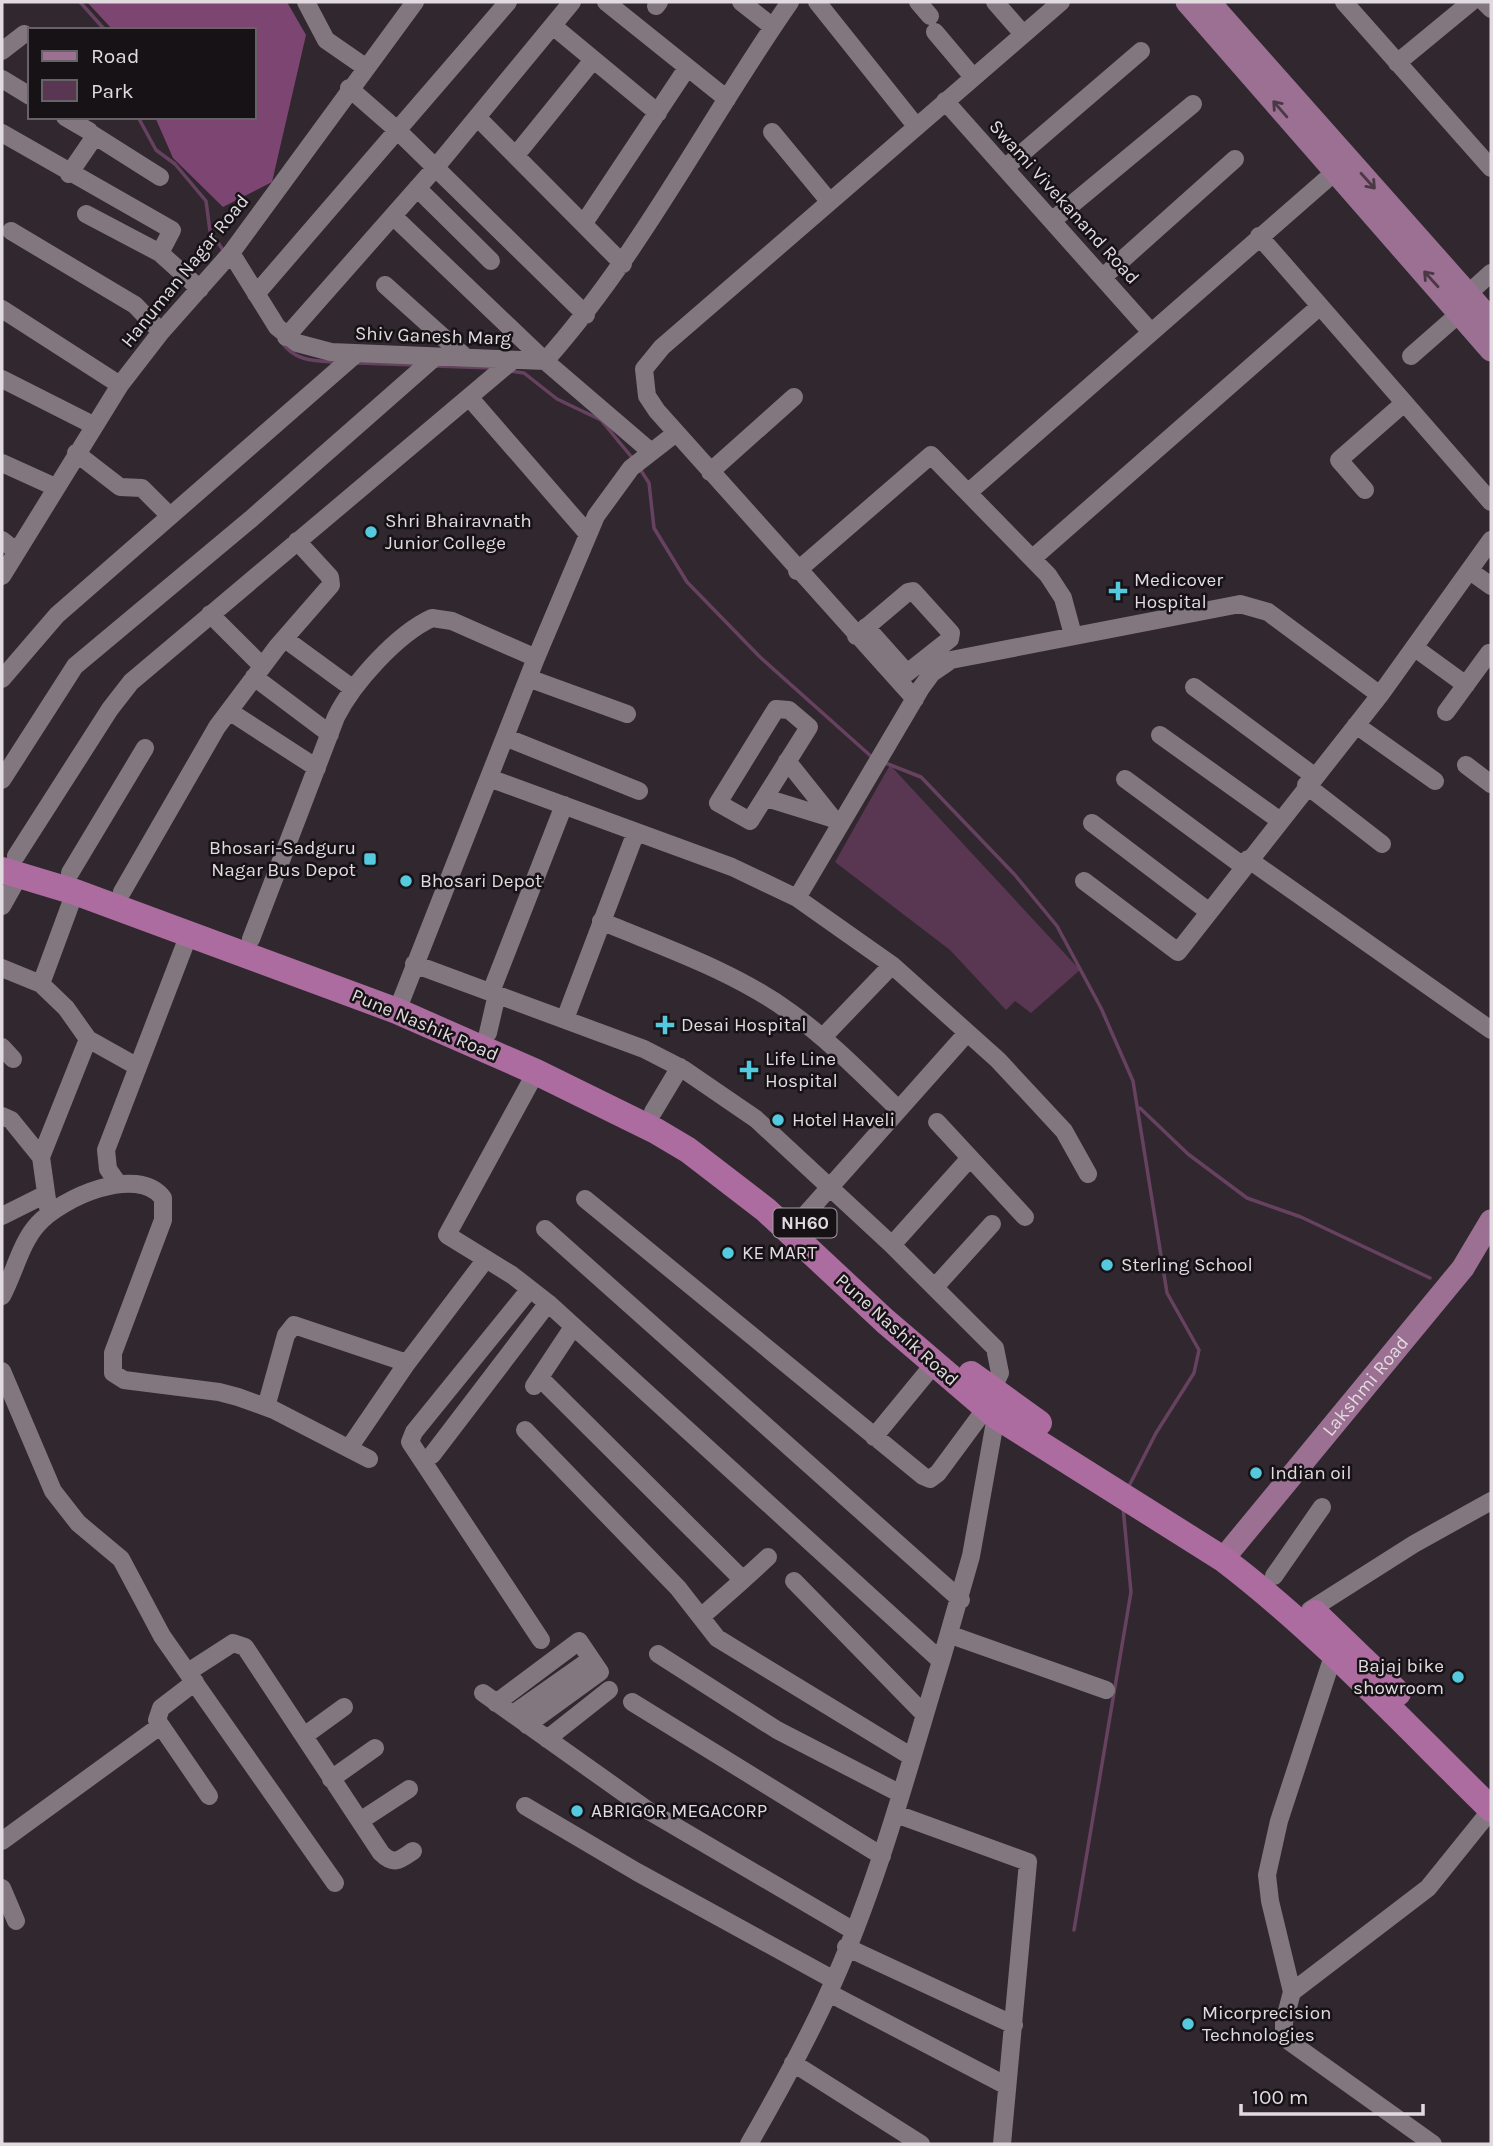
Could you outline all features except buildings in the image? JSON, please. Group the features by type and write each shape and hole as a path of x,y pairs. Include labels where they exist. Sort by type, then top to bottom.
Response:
{"highway":[{"name":"Pune Nashik Road","path":"10,863 73,882 122,892 251,939 399,1003 616,1109 688,1150 795,1226 893,1306 991,1405"},
{"name":"Pune Nashik Road","path":"73,882 190,934 488,1033 653,1112 720,1153 934,1364 991,1405 1033,1419 1228,1552 1274,1576 1491,1785"},
{"name":"Pune Nashik Road","path":"1228,1552 1491,1809"}],"main road":[{"path":"1187,2 1342,165"},
{"path":"1209,2 1342,165 1461,304 1491,350"},
{"path":"1461,304 1491,320"},
{"name":"Lakshmi Road","path":"1228,1552 1463,1268 1491,1221"}],"street":[{"path":"306,2 326,40 365,67"},
{"name":"Hanuman Nagar Road","path":"2,576 9,545 55,487 120,385 161,331 231,253 349,88 415,2"},
{"path":"256,294 508,2"},
{"path":"231,253 286,337 478,118 572,2"},
{"path":"606,2 727,99"},
{"path":"741,2 773,27"},
{"path":"545,361 586,315 624,264 790,2"},
{"path":"817,2 916,125"},
{"path":"918,2 973,77"},
{"path":"995,2 1023,34"},
{"path":"861,632 908,592 913,592 951,633 950,639 906,673 861,632 797,571 676,433 647,396 644,369 651,357 1061,2"},
{"path":"1344,2 1491,169"},
{"path":"1397,63 1471,2"},
{"path":"1484,2 1491,9"},
{"path":"553,26 658,113"},
{"path":"2,51 24,34"},
{"path":"1006,167 1141,51"},
{"path":"516,155 593,60"},
{"path":"584,223 687,68"},
{"path":"2,79 28,95"},
{"path":"349,88 436,167 586,315"},
{"name":"Swami Vivekanand Road","path":"945,101 1150,331"},
{"path":"1053,220 1194,104"},
{"path":"478,118 624,264"},
{"path":"68,119 160,177"},
{"path":"772,132 830,201"},
{"path":"2,133 69,174 172,230 160,253"},
{"path":"69,174 92,143 92,134"},
{"path":"1103,277 1235,159"},
{"path":"970,491 1342,165"},
{"path":"417,188 491,261"},
{"path":"86,214 160,253 200,289"},
{"path":"393,216 545,361 641,459"},
{"path":"11,230 135,305 161,331"},
{"path":"1258,236 1491,502"},
{"path":"1411,356 1491,273"},
{"path":"385,285 464,356"},
{"path":"1033,558 1319,307"},
{"path":"2,309 120,385"},
{"name":"Shiv Ganesh Marg","path":"286,337 311,349 354,355 434,358 464,356 545,361"},
{"path":"2,679 57,615 354,355"},
{"path":"2,780 60,685 90,651 251,519 434,358"},
{"path":"2,906 10,863 110,709 131,682 513,360"},
{"path":"2,379 93,425"},
{"path":"469,397 588,534"},
{"path":"710,472 794,397"},
{"path":"1365,490 1339,460 1403,404"},
{"path":"399,1003 588,534 604,504 641,459 676,433"},
{"path":"76,453 120,487 142,488 170,516"},
{"path":"797,571 927,456 934,457 1033,558 1063,598 1073,635"},
{"path":"2,463 55,487"},
{"path":"1084,881 1178,952 1310,780 1380,695 1491,540"},
{"path":"122,892 229,711 332,580 297,541"},
{"path":"1470,570 1491,586"},
{"path":"797,898 836,822 860,790 915,699 932,673 951,660 1220,606 1253,606 1268,612 1380,695"},
{"path":"210,614 258,672 330,734"},
{"path":"251,939 330,734 352,688 410,632 432,618 452,621 536,658"},
{"path":"861,632 915,699"},
{"path":"285,639 352,688"},
{"path":"1415,648 1466,685"},
{"path":"1446,712 1489,653"},
{"path":"528,678 627,714"},
{"path":"1194,687 1310,780 1382,844"},
{"path":"776,709 789,710 809,727 787,761 750,821 718,803 776,709"},
{"path":"229,711 317,768"},
{"path":"1356,725 1435,781"},
{"path":"1160,735 1279,820"},
{"path":"505,737 639,791"},
{"path":"41,984 73,882 145,748"},
{"path":"787,761 836,822"},
{"path":"1466,765 1491,784"},
{"path":"489,778 733,867 797,898 892,965 967,1032 1034,1097 1064,1131 1088,1174"},
{"path":"1125,779 1491,1030"},
{"path":"766,798 836,822"},
{"path":"488,1033 494,993 564,805"},
{"path":"1092,823 1208,911"},
{"path":"565,1019 636,832"},
{"path":"601,921 742,983 788,1010 823,1037 898,1109"},
{"path":"117,1182 108,1169 106,1150 190,934"},
{"path":"414,964 644,1049 680,1067 756,1119 892,1245 995,1348 999,1373 991,1405 961,1600 896,1814 831,1986 749,2144"},
{"path":"823,1037 892,965"},
{"path":"2,968 41,984 66,1008 88,1039 138,1067"},
{"path":"795,1226 967,1032"},
{"path":"49,1214 41,1157 88,1039"},
{"path":"653,1112 680,1067"},
{"path":"536,1072 448,1228 450,1239 486,1259 548,1303 941,1661"},
{"path":"2,1116 11,1120 41,1157"},
{"path":"937,1122 1025,1217"},
{"path":"892,1245 970,1158"},
{"path":"2,1296 30,1234 49,1214 117,1182 141,1185 158,1191 165,1208 113,1353 113,1373 124,1380 219,1392 266,1407 369,1459"},
{"path":"2,1216 46,1194"},
{"path":"585,1199 923,1476 930,1479 938,1472 991,1405"},
{"path":"935,1287 992,1224"},
{"path":"545,1229 961,1600"},
{"path":"349,1448 407,1363 486,1259"},
{"path":"530,1289 414,1432 410,1442 541,1640"},
{"path":"432,1455 548,1303"},
{"path":"266,1407 286,1335 294,1325 407,1363"},
{"path":"573,1327 537,1382 743,1580"},
{"path":"874,1437 934,1364"},
{"path":"2,1371 53,1491 78,1523 121,1559 162,1636 335,1882"},
{"path":"525,1430 641,1548 716,1638 912,1757"},
{"path":"1311,1610 1414,1544 1491,1501"},
{"path":"1274,1576 1322,1507"},
{"path":"701,1617 768,1557"},
{"path":"793,1581 925,1715"},
{"path":"951,1635 1105,1690"},
{"path":"520,1719 600,1672 579,1641 490,1698 649,1811 850,1939 1014,2025"},
{"path":"209,1796 160,1726 157,1713 191,1677 233,1643 240,1643 389,1861 397,1862 413,1851"},
{"path":"658,1654 777,1730 901,1794"},
{"path":"1333,1656 1279,1821 1267,1875 1270,1901 1292,1992 1283,2022 1284,2034 1290,2042 1433,2144"},
{"path":"547,1739 609,1690"},
{"path":"632,1702 882,1856"},
{"path":"304,1736 344,1707"},
{"path":"2,1841 160,1726"},
{"path":"331,1779 375,1748"},
{"path":"360,1821 409,1788"},
{"path":"525,1806 1007,2086"},
{"path":"1292,1992 1428,1888 1491,1809"},
{"path":"896,1814 1028,1863 1002,2144"},
{"path":"2,1888 16,1921"},
{"path":"793,2063 921,2144"}],"green space":[{"path":"890,765 1080,970 1031,1013 1015,1001 1006,1010 950,950 835,862"}],"shaded area":[{"path":"87,2 287,2 306,35 272,182 223,207 173,158 156,119 256,119 256,28 111,28"}],"waterway":[{"path":"80,2 103,28"},
{"path":"139,119 156,150 175,164 206,201 210,231 223,250"},
{"path":"281,341 298,356 335,362"},
{"path":"357,363 416,365"},
{"path":"434,366 493,368"},
{"path":"510,371 524,373 557,399 601,420 634,460"},
{"path":"640,469 649,483 654,528 687,582 760,657 873,758"},
{"path":"883,762 921,777 1015,875 1057,926 1101,1008 1133,1081 1167,1293 1199,1350 1194,1373 1156,1433 1129,1486"},
{"path":"1140,1108 1188,1154 1247,1198 1301,1217 1430,1278"},
{"path":"1074,1930 1131,1592 1123,1507"}],"place":[{"name":"Shri Bhairavnath Junior College","path":"371,532"},
{"name":"Medicover Hospital","path":"1118,591"},
{"name":"Bhosari-Sadguru Nagar Bus Depot","path":"370,859"},
{"name":"Bhosari Depot","path":"406,881"},
{"name":"Desai Hospital","path":"665,1025"},
{"name":"Life Line Hospital","path":"749,1070"},
{"name":"Hotel Haveli","path":"778,1120"},
{"name":"KE MART","path":"728,1253"},
{"name":"Sterling School","path":"1107,1265"},
{"name":"Indian oil","path":"1256,1473"},
{"name":"Bajaj bike showroom","path":"1458,1677"},
{"name":"ABRIGOR MEGACORP","path":"577,1811"},
{"name":"Micorprecision Technologies","path":"1188,2024"}]}
